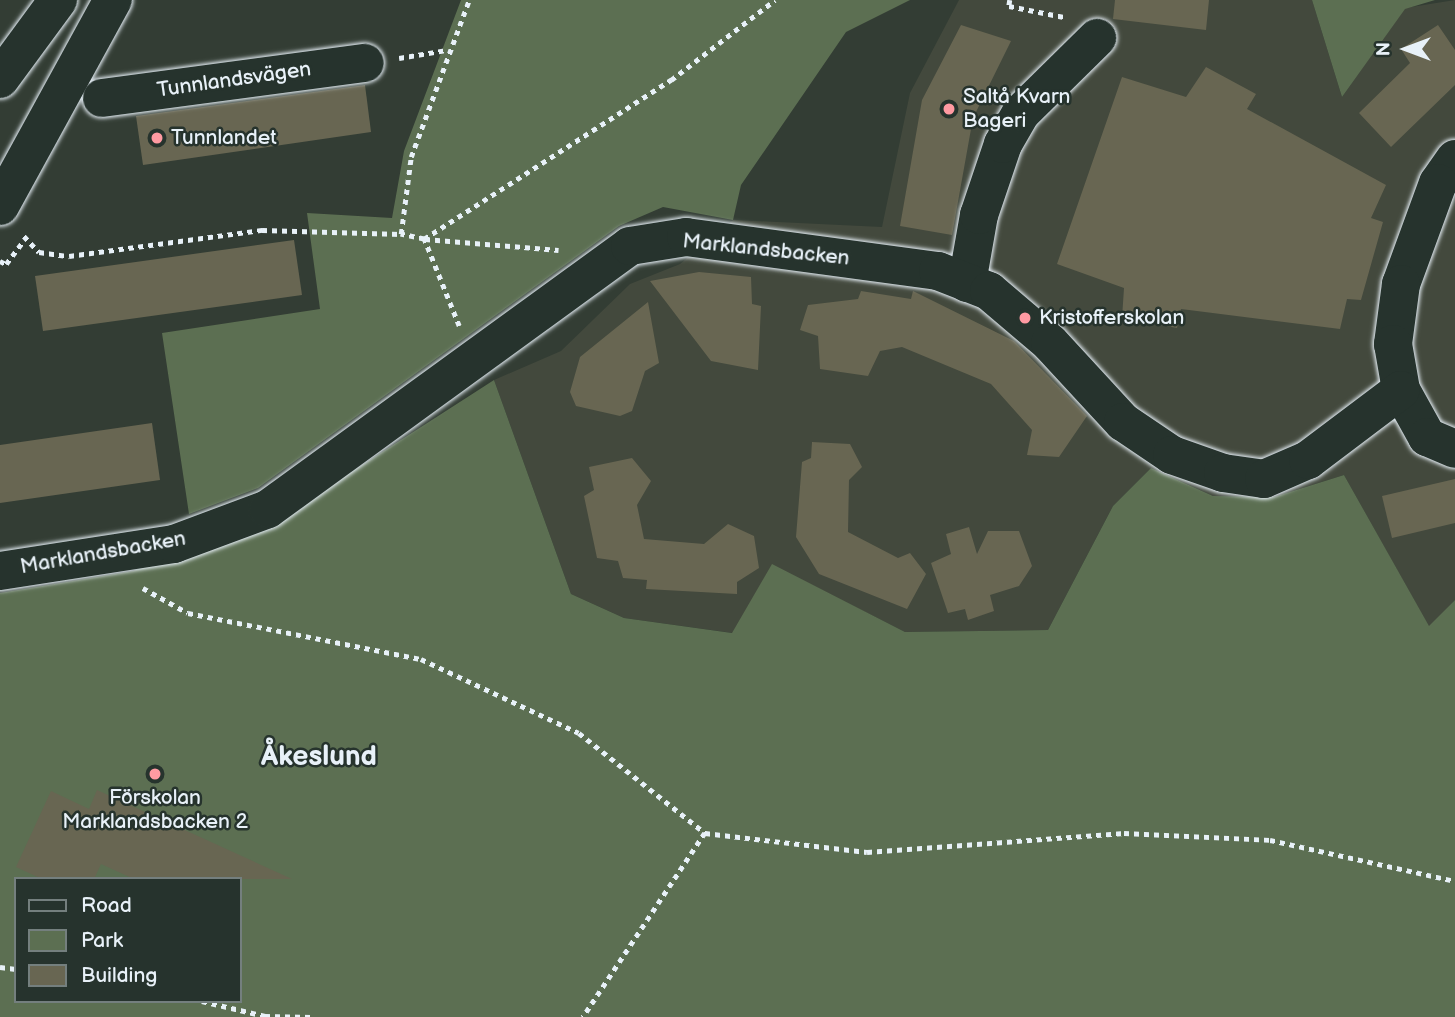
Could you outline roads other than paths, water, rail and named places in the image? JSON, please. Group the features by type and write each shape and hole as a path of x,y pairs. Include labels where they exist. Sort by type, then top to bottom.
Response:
{"street":[{"path":"0,79 58,0"},
{"path":"7,183 113,0"},
{"path":"967,283 979,215 1003,144 1021,113 1097,38"},
{"name":"Tunnlandsvägen","path":"102,98 365,63"},
{"path":"1455,159 1438,183 1401,284 1393,344 1401,390 1427,437 1455,449"},
{"name":"Marklandsbacken","path":"0,571 174,544 268,509 630,246 686,237 938,271 989,291 1050,343 1123,422 1172,455 1223,473 1264,479 1308,460 1401,390"}],"place":[{"name":"Saltå Kvarn Bageri","path":"949,109"},
{"name":"Tunnlandet","path":"157,138"},
{"name":"Kristofferskolan","path":"1025,318"},
{"name":"Förskolan Marklandsbacken 2","path":"155,774"}],"district":[{"name":"Åkeslund","path":"319,757"}]}
